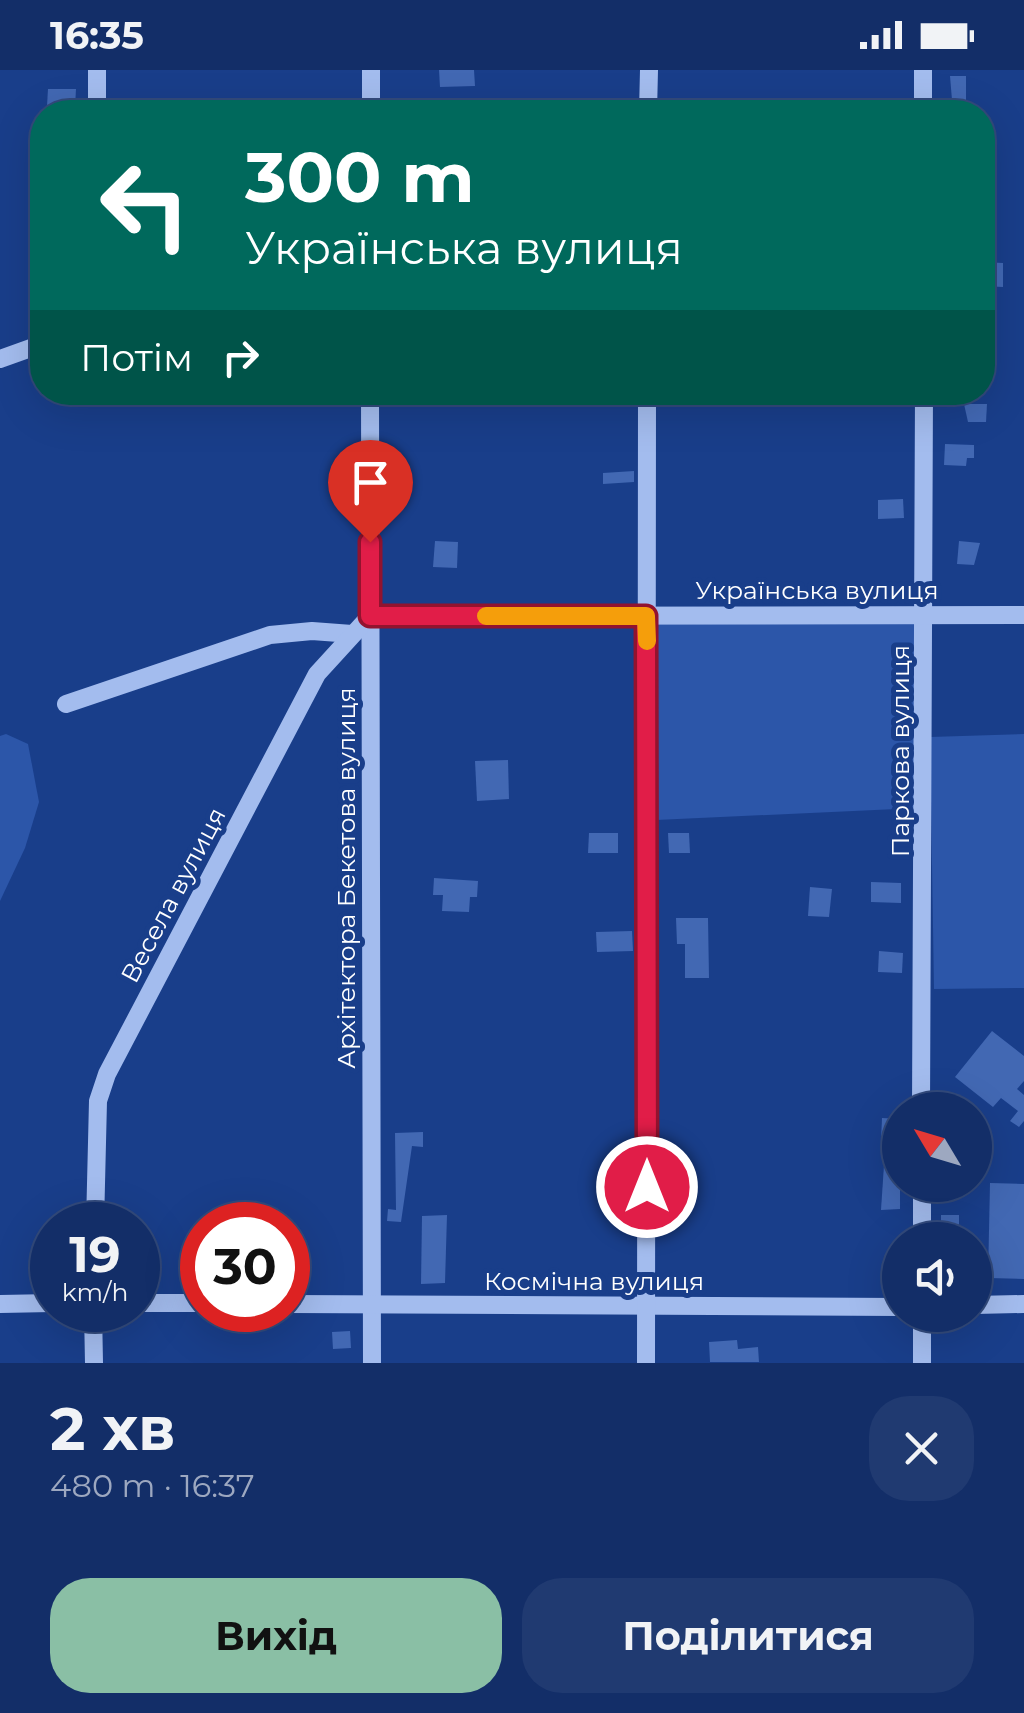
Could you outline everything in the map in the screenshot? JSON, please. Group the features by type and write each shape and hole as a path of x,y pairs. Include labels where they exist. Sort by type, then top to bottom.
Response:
{"street":[{"path":"96,100 97,70"},
{"path":"371,70 371,100"},
{"path":"648,100 649,70"},
{"path":"923,70 923,100"},
{"path":"0,359 30,348"},
{"name":"Архітектора Бекетова вулиця","path":"370,405 372,1363"},
{"path":"646,1363 647,405"},
{"name":"Паркова вулиця","path":"921,1092 924,405"},
{"name":"Українська вулиця","path":"370,616 1024,615"},
{"name":"Весела вулиця","path":"96,1202 98,1101 107,1074 316,674 370,616"},
{"path":"66,704 270,635 312,631 352,634"},
{"path":"0,1304 30,1303"},
{"name":"Космічна вулиця","path":"310,1304 882,1307"},
{"path":"992,1305 1024,1304"},
{"path":"93,1332 94,1363"},
{"path":"922,1332 922,1363"}],"shaded area":[{"path":"652,621 920,621 918,808 656,820"},
{"path":"6,734 28,744 39,802 25,848 0,901 0,736"},
{"path":"1024,734 1024,988 934,989 930,737"}],"building":[{"path":"439,70 474,70 475,86 440,87"},
{"path":"950,76 966,76 966,100 952,100"},
{"path":"48,89 76,89 75,100 47,100"},
{"path":"995,263 1003,263 1003,287 995,287"},
{"path":"964,405 987,405 986,422 968,422"},
{"path":"945,444 974,445 974,458 967,458 966,466 944,465"},
{"path":"634,471 634,482 603,484 603,473"},
{"path":"903,499 904,518 878,519 878,500"},
{"path":"435,541 458,542 457,568 433,567"},
{"path":"959,541 980,543 974,565 957,564"},
{"path":"508,760 509,799 477,801 475,761"},
{"path":"589,833 618,833 618,853 588,853"},
{"path":"668,833 689,833 690,853 669,853"},
{"path":"434,878 478,881 477,897 470,897 469,912 442,911 443,895 433,895"},
{"path":"871,882 901,883 901,903 871,902"},
{"path":"810,887 832,889 829,917 808,916"},
{"path":"676,918 708,918 709,978 685,978 685,944 677,944"},
{"path":"632,931 633,951 597,952 596,932"},
{"path":"879,951 903,953 902,973 878,972"},
{"path":"992,1031 1024,1056 1024,1081 1017,1089 1024,1095 1024,1121 1019,1127 1010,1121 1018,1111 1001,1098 993,1107 992,1092 974,1092 955,1077"},
{"path":"423,1132 423,1147 412,1146 401,1222 387,1221 388,1209 396,1210 395,1133"},
{"path":"992,1183 1024,1184 1024,1279 992,1278"},
{"path":"882,1195 882,1202 900,1202 900,1209 881,1210"},
{"path":"447,1215 445,1283 421,1284 422,1216"},
{"path":"941,1215 959,1215 959,1222 941,1222"},
{"path":"350,1331 351,1348 333,1349 332,1332"},
{"path":"737,1340 738,1349 758,1347 759,1362 710,1362 709,1342"}],"slow traffic":[{"path":"486,616 646,616 647,641"}],"route":[{"path":"370,542 370,616 646,616 647,1187"}]}
